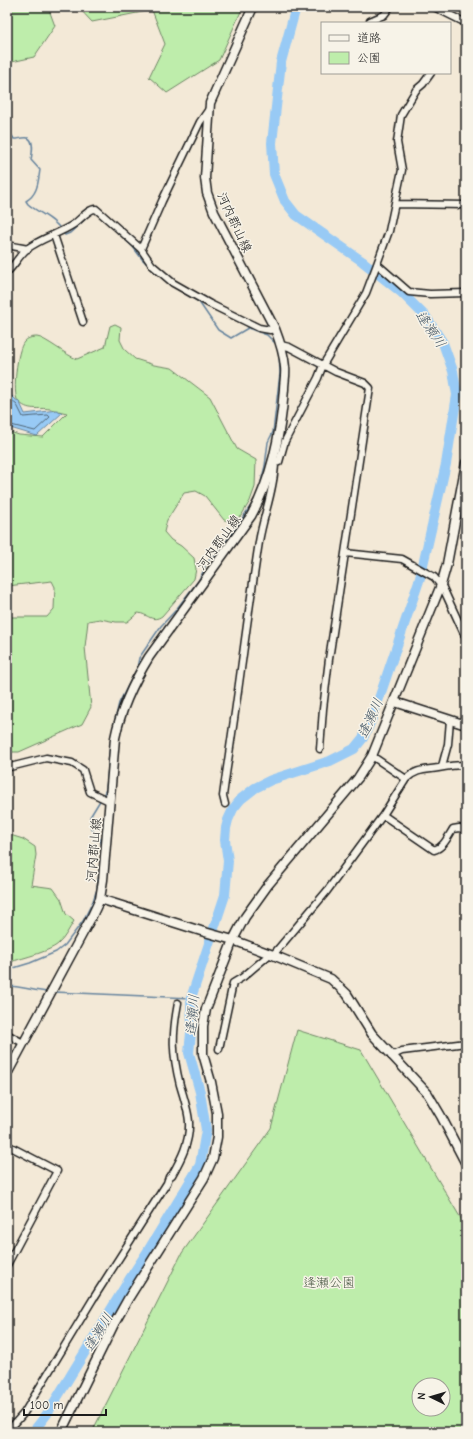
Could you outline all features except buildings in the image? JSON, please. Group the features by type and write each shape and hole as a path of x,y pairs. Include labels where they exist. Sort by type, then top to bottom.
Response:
{"street":[{"name":"河内郡山線","path":"7,1074 100,899 103,880 115,738 123,705 132,684 149,657 251,516 260,501 273,465 283,401 285,369 281,345 275,329 214,212 207,193 205,170 210,103 222,73 253,7"},
{"path":"370,21 384,15 390,7"},
{"path":"434,7 452,21 466,23"},
{"path":"225,804 223,796 259,542 267,504 274,482 273,465 279,462 285,441 318,378 323,365 369,286 378,264 389,231 402,170 397,142 400,115 416,90 430,74"},
{"path":"141,249 200,122 209,109"},
{"path":"395,204 466,205"},
{"path":"7,272 28,249 73,224 93,208 98,210 141,249 157,271 179,287 259,328 270,330 275,329"},
{"path":"54,235 83,322"},
{"path":"7,245 28,249"},
{"path":"378,264 409,292 430,294 466,293"},
{"path":"281,345 288,347 336,372 364,383 370,388 323,709 320,749"},
{"path":"61,1432 121,1312 204,1178 213,1158 217,1138 217,1113 211,1082 203,1054 203,1026 206,1009 231,939 268,885 358,778 372,756 441,585 447,564 466,464"},
{"path":"345,553 402,559 434,578 441,585 463,623 466,638"},
{"path":"395,702 466,725"},
{"path":"442,766 448,744 450,720"},
{"path":"372,756 406,779"},
{"path":"10,767 46,758 72,763 83,770 90,792 109,801"},
{"path":"219,1049 233,983 243,977 271,954 327,891 384,815 410,774 418,770 442,766 466,765"},
{"path":"384,815 434,850 442,845 453,829 459,828 466,830"},
{"path":"100,899 231,939 331,979 340,987 354,1004 372,1034 428,1094 466,1164"},
{"path":"7,1432 24,1413 182,1157 189,1123 173,1048 174,1026 178,1003"},
{"path":"7,1034 24,1043"},
{"path":"391,1056 402,1051 466,1043"},
{"path":"7,1145 57,1172 7,1265"}],"green space":[{"path":"7,7 48,7 55,26 34,57 7,63"},
{"path":"78,7 243,7 219,60 167,93 149,77 165,44 152,10 92,22"},
{"path":"115,324 121,327 120,340 125,350 135,359 154,365 172,368 210,397 237,449 256,460 255,487 250,501 241,516 232,521 224,520 205,496 196,491 184,493 167,520 164,532 171,540 181,546 194,558 196,569 194,579 159,618 155,619 138,613 127,622 116,622 100,619 88,621 85,647 91,707 82,724 19,752 7,752 7,617 47,617 54,609 55,587 52,581 7,586 7,431 19,435 43,437 67,413 50,409 29,408 18,401 16,397 15,381 19,353 21,346 25,341 30,338 37,337 45,340 77,359 105,347 110,326"},
{"path":"7,834 23,839 35,847 36,855 31,885 53,888 61,899 66,914 74,921 63,939 54,947 7,963"},
{"name":"逢瀬公園","path":"297,1030 361,1050 466,1227 466,1432 92,1432 182,1253 271,1128"}],"water":[{"path":"8,393 20,403 25,414 57,410 62,413 37,436 7,427"}],"waterway":[{"name":"逢瀬川","path":"33,1432 47,1414 200,1165 206,1130 200,1092 189,1053 192,1023 191,998 225,895 228,861 225,840 228,820 233,809 241,799 255,788 271,780 330,761 354,749 363,738 373,716 420,578 446,464 457,395 453,371 443,343 426,317 401,292 362,261 296,215 285,201 274,174 272,143 281,62 296,7"},
{"path":"7,128 14,139 28,138 32,142 31,160 40,170 35,191 26,201 54,222 61,230"},
{"path":"63,233 65,235 70,233 93,212"},
{"path":"101,217 133,247 150,267"},
{"path":"153,269 171,285"},
{"path":"176,288 199,302 218,330 231,338 248,328 267,335 277,345"},
{"path":"111,737 119,703 137,668 139,658 161,626 175,611 198,581 206,563 221,549 254,501 259,490 265,466 268,442 273,432 280,373 279,354"},
{"path":"103,796 106,789 110,744"},
{"path":"7,970 30,963 56,952 65,945 83,921 97,889 102,847 100,839 91,828 90,817 101,799"},
{"path":"7,986 49,992"},
{"path":"54,992 191,998"}]}
